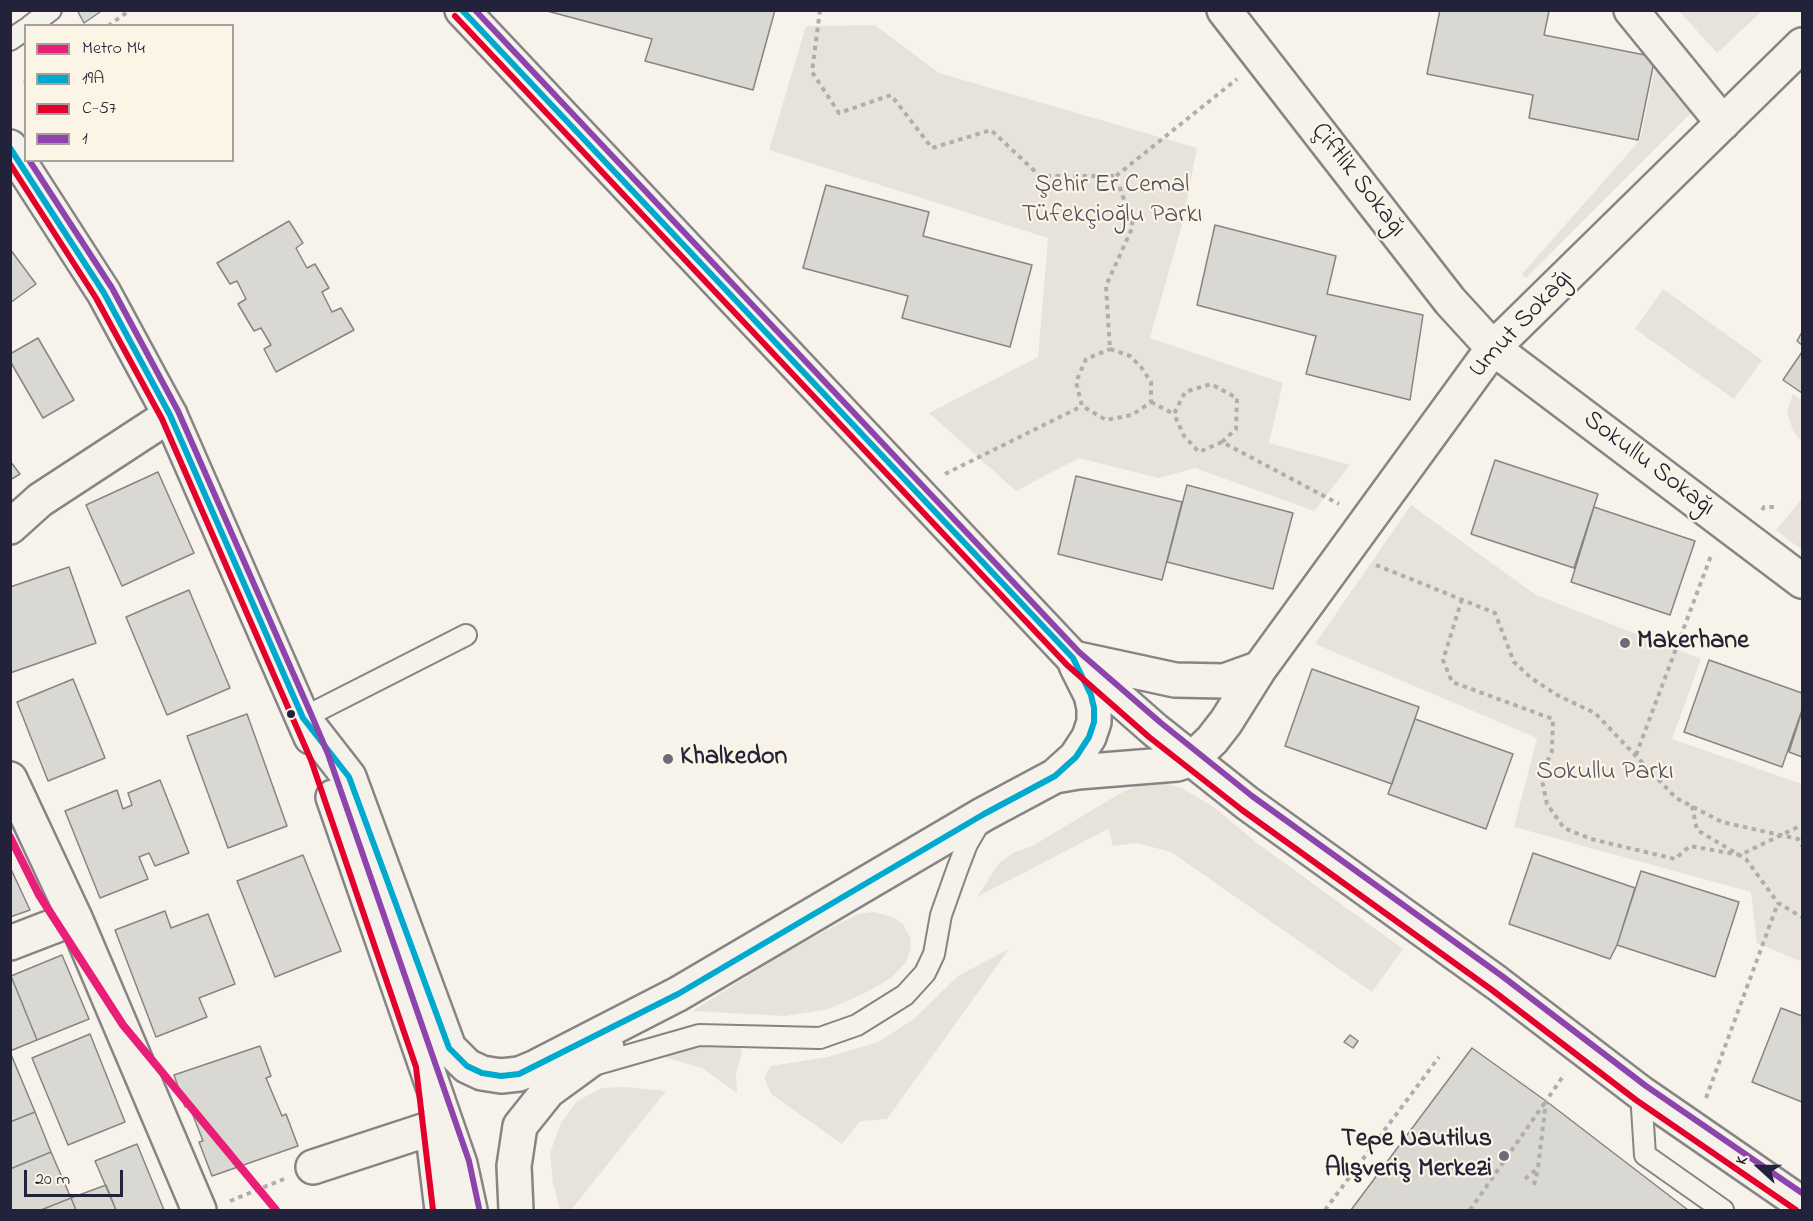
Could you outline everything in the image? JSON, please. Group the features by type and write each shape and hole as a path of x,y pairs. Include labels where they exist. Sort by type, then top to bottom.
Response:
{"main road":[{"path":"462,10 1073,658 1155,730 1247,802 1497,983 1641,1093 1803,1204"},
{"name":"Çiftlik Sokağı","path":"1224,10 1450,301 1493,348"},
{"path":"1631,10 1723,123"},
{"name":"Umut Sokağı","path":"1192,759 1212,740 1226,722 1260,668 1493,348 1803,45"},
{"path":"10,147 104,294 170,415 320,757 424,1065 460,1164 470,1210"},
{"name":"Sokullu Sokağı","path":"1493,348 1803,581"},
{"path":"10,527 40,500 170,415"},
{"path":"1073,658 1175,680 1224,681 1260,668"},
{"path":"303,718 349,777 449,1048 467,1066 491,1076 519,1074 678,994 984,814 1055,776 1076,757 1089,737 1094,722 1091,695 1073,658"},
{"path":"1055,776 1177,764 1192,759"},
{"path":"10,779 213,1206"},
{"path":"10,943 75,918"},
{"path":"516,1210 514,1166 520,1126 549,1091 678,994"},
{"path":"424,1065 442,1210"},
{"path":"313,1167 432,1128"}],"lane":[{"path":"33,24 51,10"},
{"path":"10,40 24,30"},
{"path":"303,718 466,635"},
{"path":"580,1068 699,1035 820,1038 857,1025 905,995 925,973 933,954 941,915 957,870 967,844 984,814"},
{"path":"1641,1093 1645,1155 1723,1210"}],"path":[{"path":"111,24 130,10"},
{"path":"820,10 812,72 839,113 891,95 932,148 991,130 1040,176 1116,176 1262,60"},
{"path":"1110,349 1106,286 1133,226 1116,176"},
{"path":"1110,349 1130,356 1152,382 1151,402 1132,415 1106,420 1082,406 1076,382 1086,359 1110,349"},
{"path":"1151,402 1174,414 1184,436 1199,452 1222,442 1236,429 1236,398 1211,384 1185,392 1174,414"},
{"path":"914,490 1082,406"},
{"path":"1222,442 1340,505"},
{"path":"1636,755 1713,549"},
{"path":"1374,564 1495,613 1514,662 1531,678 1595,713 1676,798 1722,822 1798,839 1803,846"},
{"path":"1462,599 1443,660 1452,682 1553,719 1552,751 1541,776 1547,804 1564,828 1591,839 1675,859 1690,846 1740,855 1803,825"},
{"path":"1692,807 1697,830 1746,859 1778,903 1803,917"},
{"path":"1705,1102 1778,903"},
{"path":"1325,1210 1439,1057"},
{"path":"1470,1210 1570,1067"},
{"path":"1534,1185 1546,1101"},
{"path":"213,1206 313,1167"},
{"path":"1525,1179 1538,1168"}],"green space":[{"path":"1679,11 1762,11 1717,53"},
{"name":"Şehir Er Cemal Tüfekçioğlu Parkı","path":"875,25 939,73 1197,148 1182,225 1150,338 1283,383 1269,443 1350,465 1314,511 1195,468 1159,478 1079,458 1016,491 929,413 1038,357 1048,238 769,150 806,26"},
{"path":"1657,58 1697,107 1526,278 1522,274 1640,140"},
{"path":"1663,289 1762,360 1734,399 1635,329"},
{"path":"1793,394 1802,400 1802,442 1793,431 1787,411"},
{"path":"1802,499 1802,550 1776,530"},
{"name":"Sokullu Parkı","path":"1411,505 1536,595 1701,659 1672,739 1802,784 1802,962 1757,943 1751,892 1514,827 1537,738 1315,644"},
{"path":"1151,779 1182,788 1215,808 1257,843 1403,949 1372,992 1171,852 1137,843 1113,846 1108,829 977,897 999,863 1013,853 1034,845 1119,794"},
{"path":"873,912 893,917 903,924 910,937 911,949 906,962 891,978 867,992 829,1009 785,1016 692,1011 796,946 858,914"},
{"path":"1009,949 887,1119 860,1121 842,1144 771,1094 764,1078 771,1066 828,1057 878,1042 914,1019 958,976"},
{"path":"693,1044 739,1044 742,1053 736,1074 737,1093 702,1068 660,1056"},
{"path":"624,1087 666,1091 571,1210 560,1210 553,1183 550,1153 561,1123 577,1101 602,1088"}],"building":[{"path":"77,10 103,10 84,23"},
{"path":"775,10 753,90 645,61 652,39 547,11"},
{"path":"1440,10 1549,11 1544,35 1655,57 1638,140 1529,118 1533,95 1427,74"},
{"path":"826,185 929,212 923,236 1032,265 1010,347 902,318 908,296 803,268"},
{"path":"289,221 303,243 296,248 307,268 315,264 329,288 322,292 332,312 341,308 354,330 276,372 264,349 271,345 261,328 254,331 238,304 246,299 237,281 230,284 217,263"},
{"path":"1215,225 1336,256 1327,294 1423,315 1410,400 1306,374 1316,336 1197,305"},
{"path":"10,249 36,284 10,303"},
{"path":"1802,332 1802,345 1797,341"},
{"path":"38,338 74,400 43,418 10,361 10,354"},
{"path":"1802,352 1802,393 1783,380"},
{"path":"1495,460 1598,494 1574,568 1471,534"},
{"path":"10,461 20,474 10,480"},
{"path":"158,472 194,553 122,586 86,505"},
{"path":"1076,476 1182,502 1162,580 1058,554"},
{"path":"1187,485 1293,513 1273,589 1167,562"},
{"path":"1594,507 1695,541 1670,615 1571,582"},
{"path":"69,567 96,643 10,673 10,587"},
{"path":"189,590 230,688 167,715 126,617"},
{"path":"1709,660 1802,693 1802,710 1782,767 1684,732"},
{"path":"1312,669 1419,707 1392,784 1285,746"},
{"path":"73,679 105,758 48,781 17,702"},
{"path":"1802,711 1802,757 1789,752"},
{"path":"247,714 287,826 228,848 187,736"},
{"path":"1415,719 1513,754 1486,829 1388,794"},
{"path":"160,780 189,853 155,866 149,853 139,857 148,879 100,898 65,811 117,790 123,809 132,805 128,793"},
{"path":"1533,853 1635,888 1617,945 1610,959 1509,924"},
{"path":"303,855 341,951 275,977 237,881"},
{"path":"10,867 30,910 10,917"},
{"path":"1641,871 1739,902 1715,977 1617,945"},
{"path":"165,911 171,928 208,914 235,984 199,998 207,1017 156,1037 115,930"},
{"path":"62,955 89,1019 37,1040 11,976"},
{"path":"10,976 37,1040 10,1051"},
{"path":"1781,1008 1802,1016 1802,1102 1752,1082"},
{"path":"90,1034 125,1122 68,1145 32,1058"},
{"path":"1350,1035 1358,1041 1353,1048 1344,1042"},
{"path":"260,1046 271,1076 266,1078 282,1116 286,1114 298,1146 212,1176 199,1142 203,1141 189,1105 185,1107 174,1075"},
{"name":"Tepe Nautilus Alışveriş Merkezi","path":"1472,1048 1546,1101 1688,1210 1351,1210"},
{"path":"10,1052 35,1112 10,1122"},
{"path":"35,1112 51,1152 10,1169 10,1122"},
{"path":"137,1144 164,1210 116,1210 95,1161"},
{"path":"51,1152 71,1198 41,1210 11,1210 10,1169"},
{"path":"106,1185 116,1210 76,1210 71,1198"},
{"path":"71,1198 76,1210 41,1210"}],"metro line":[{"name":"M4","path":"10,837 39,895 123,1025 276,1210"}],"transit line":[{"name":"19A","path":"10,148 104,293 170,415 303,718 349,777 449,1048 467,1066 482,1073 501,1076 519,1074 678,994 984,814 1055,776 1076,757 1089,737 1094,722 1094,708 1091,695 1073,658 462,10"},
{"name":"1","path":"475,10 1079,652 1161,723 1252,796 1502,976 1646,1086 1802,1193"},
{"name":"C-57","path":"455,16 1067,665 1149,737 1242,810 1492,990 1636,1100 1796,1210"},
{"name":"1","path":"30,162 112,288 178,411 311,714 328,754 469,1161 479,1208"},
{"name":"C-57","path":"10,164 96,298 162,419 311,760 416,1067 433,1210"}],"place":[{"name":"Makerhane","path":"1625,643"},
{"name":"Khalkedon","path":"668,759"},
{"name":"Tepe Nautilus Alışveriş Merkezi","path":"1504,1156"}]}
